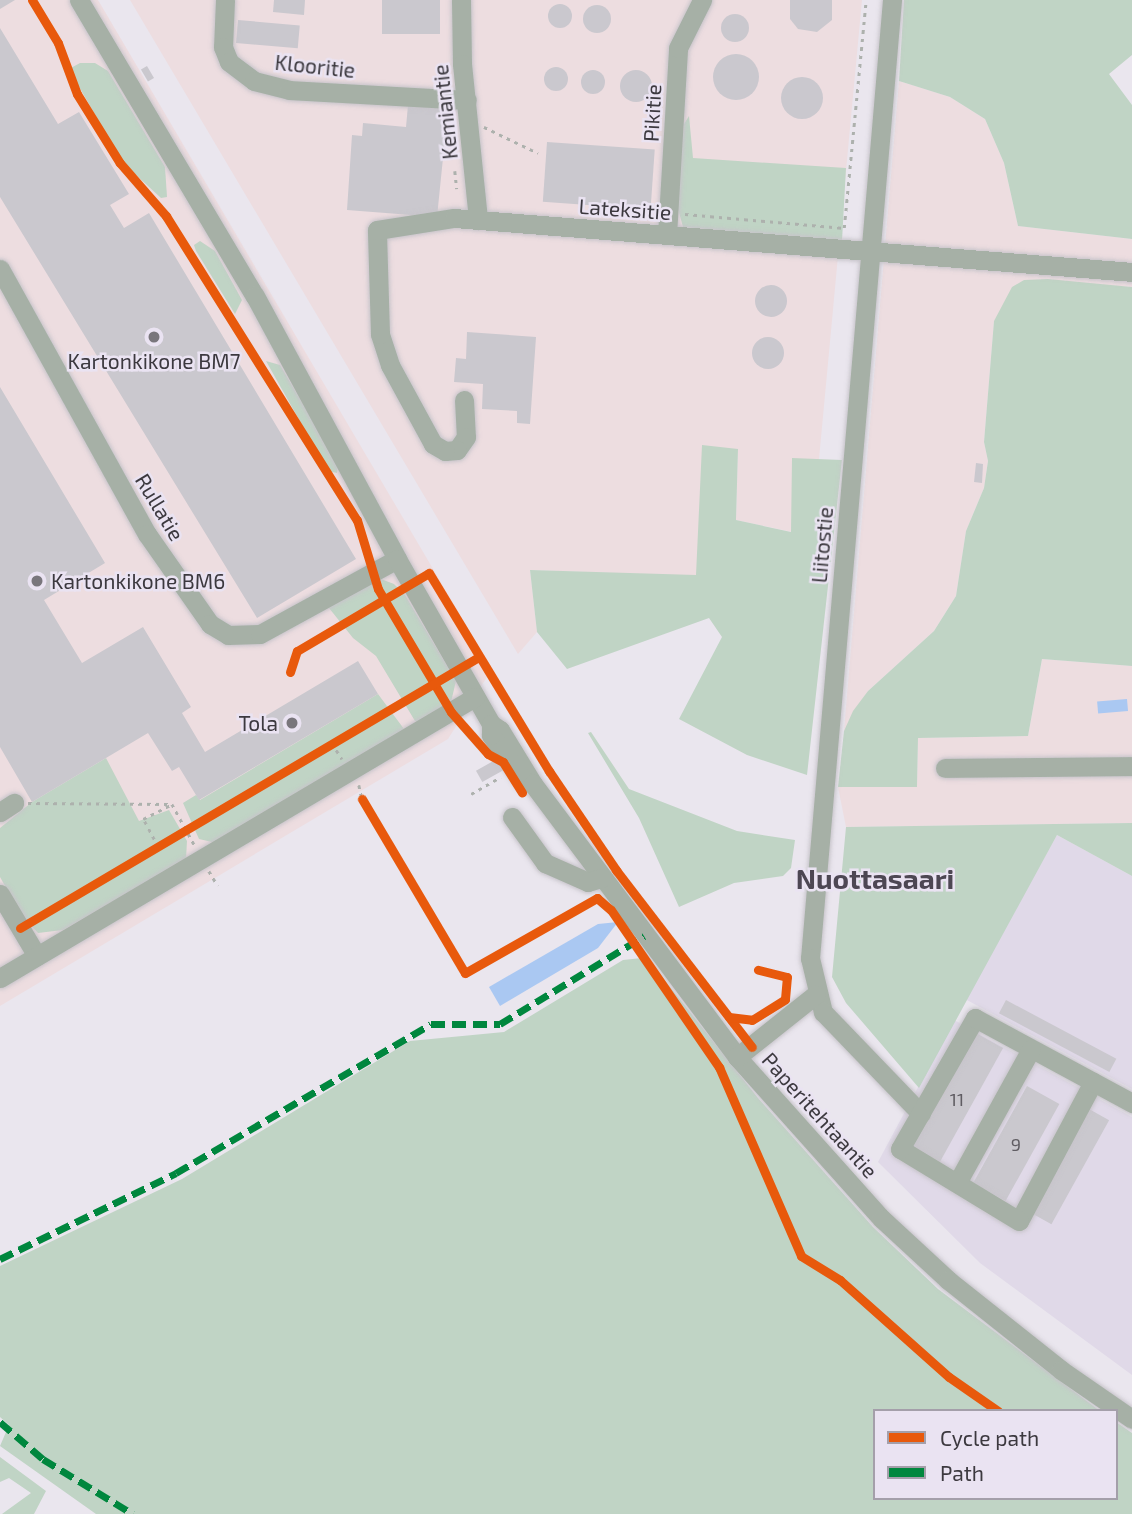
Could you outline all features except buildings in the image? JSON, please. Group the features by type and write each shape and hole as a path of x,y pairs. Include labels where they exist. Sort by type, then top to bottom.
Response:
{"street":[{"path":"0,978 475,697 255,296 79,0"},
{"name":"Klooritie","path":"225,0 223,47 229,62 254,81 289,90 468,110"},
{"name":"Kemiantie","path":"461,0 477,215"},
{"name":"Pikitie","path":"668,226 678,48 702,0"},
{"name":"Liitostie","path":"815,995 810,958 892,0"},
{"name":"Lateksitie","path":"464,400 466,437 457,450 445,451 433,444 390,365 380,334 377,230 477,215 668,226 871,251 1132,272"},
{"name":"Rullatie","path":"0,270 147,534 216,629 237,636 260,634 397,559"},
{"name":"Paperitehtaantie","path":"475,697 491,724 491,735 524,781 533,785 737,1057 882,1219 948,1280 1061,1370 1118,1409"},
{"path":"945,768 1132,766"},
{"path":"512,817 545,863 588,882 601,878"},
{"path":"0,894 37,956"},
{"path":"737,1057 815,995 823,1012 921,1114"},
{"path":"1093,1082 1019,1221 901,1149 975,1018 1132,1102"},
{"path":"957,1183 1031,1049"}],"path":[{"path":"668,226 679,213 845,228 866,0"},
{"path":"468,110 538,153"},
{"path":"455,162 461,198 477,215"},
{"path":"321,750 343,737"},
{"path":"503,762 522,792 533,785"},
{"path":"471,794 509,772"},
{"path":"362,799 369,810"},
{"path":"172,804 218,886"},
{"path":"7,808 172,804"},
{"path":"158,847 143,819 172,804"},
{"path":"177,836 197,823"},
{"path":"146,853 167,841"}],"shaded area":[{"path":"0,0 98,0 492,669 448,739 0,1006"},
{"path":"130,0 862,0 819,459 792,459 792,532 736,520 738,449 696,576 530,570 537,632 518,654"},
{"path":"899,81 950,97 985,119 1004,163 1018,226 1132,239 1132,287 1024,280 994,321 984,442 988,461 984,488 966,531 956,596 934,631 868,691 844,731"},
{"path":"1042,659 1132,666 1132,823 846,827 838,787 917,787 918,738 1028,736"},
{"path":"1057,835 1132,876 1132,1089 965,999"},
{"path":"954,1020 1132,1117 1132,1375 980,1263 878,1162"}],"green space":[{"path":"904,0 1132,0 1132,55 1109,74 1132,105 1132,239 1018,226 1004,163 985,119 950,97 899,81"},
{"path":"80,63 95,63 108,71 165,167 167,197 161,198 122,162 69,69"},
{"path":"689,116 693,158 846,168 842,241 683,227 677,205 684,124"},
{"path":"200,241 215,251 242,300 235,314 196,251 194,245"},
{"path":"1048,279 1132,287 1132,666 1042,659 1028,736 918,738 917,787 838,787 844,731 853,711 868,691 934,631 956,596 966,531 984,488 988,461 984,442 994,321 1012,287 1024,280"},
{"path":"266,361 280,365 338,464 337,473 328,471"},
{"path":"702,445 738,449 736,520 791,532 792,458 842,460 807,775 747,755 679,719 722,637 709,618 567,669 537,632 530,570 696,575"},
{"path":"381,579 394,584 405,595 456,681 451,702 423,721 415,721 376,656 353,638 329,608 332,602 366,582"},
{"path":"378,694 404,729 216,843 199,839 183,803 196,795 200,800"},
{"path":"591,732 629,789 737,831 795,840 791,868 783,876 734,883 679,907 639,818 588,733"},
{"path":"106,758 139,821 169,810 187,841 186,859 63,930 38,933 22,916 0,877 0,828 32,802"},
{"path":"1132,823 1132,876 1057,835 919,1088 846,1003 832,977 846,827"},
{"path":"642,958 652,964 758,1098 873,1227 938,1289 1097,1409 873,1409 873,1500 1118,1500 1118,1423 1132,1433 1132,1514 96,1514 0,1446 9,1425 0,1417 0,1266 182,1179 410,1041 504,1032 623,960"},
{"path":"0,1457 46,1491 34,1514 2,1514 31,1493 9,1478 0,1482"}],"water":[{"path":"1127,699 1128,711 1098,714 1097,702"},
{"path":"618,922 598,948 500,1006 489,987 598,924"}],"marked path":[{"path":"0,1259 176,1173 431,1024 500,1024 644,936"},
{"path":"0,1422 43,1459 133,1514"}],"cycle path":[{"path":"32,0 58,43 77,94 120,163 166,216 357,520 378,589 451,712 488,754 503,762 522,792"},
{"path":"290,672 297,651 429,573 549,771 616,870 752,1047"},
{"path":"20,928 477,658"},
{"path":"362,799 465,973 597,898 611,910 719,1067 801,1256 840,1280 949,1377 995,1409"},
{"path":"729,1017 752,1020 785,999 787,977 758,970"}],"place":[{"name":"Kartonkikone BM7","path":"154,337"},
{"name":"Kartonkikone BM6","path":"37,581"},
{"name":"Tola","path":"292,723"}],"district":[{"name":"Nuottasaari","path":"875,878"}]}
